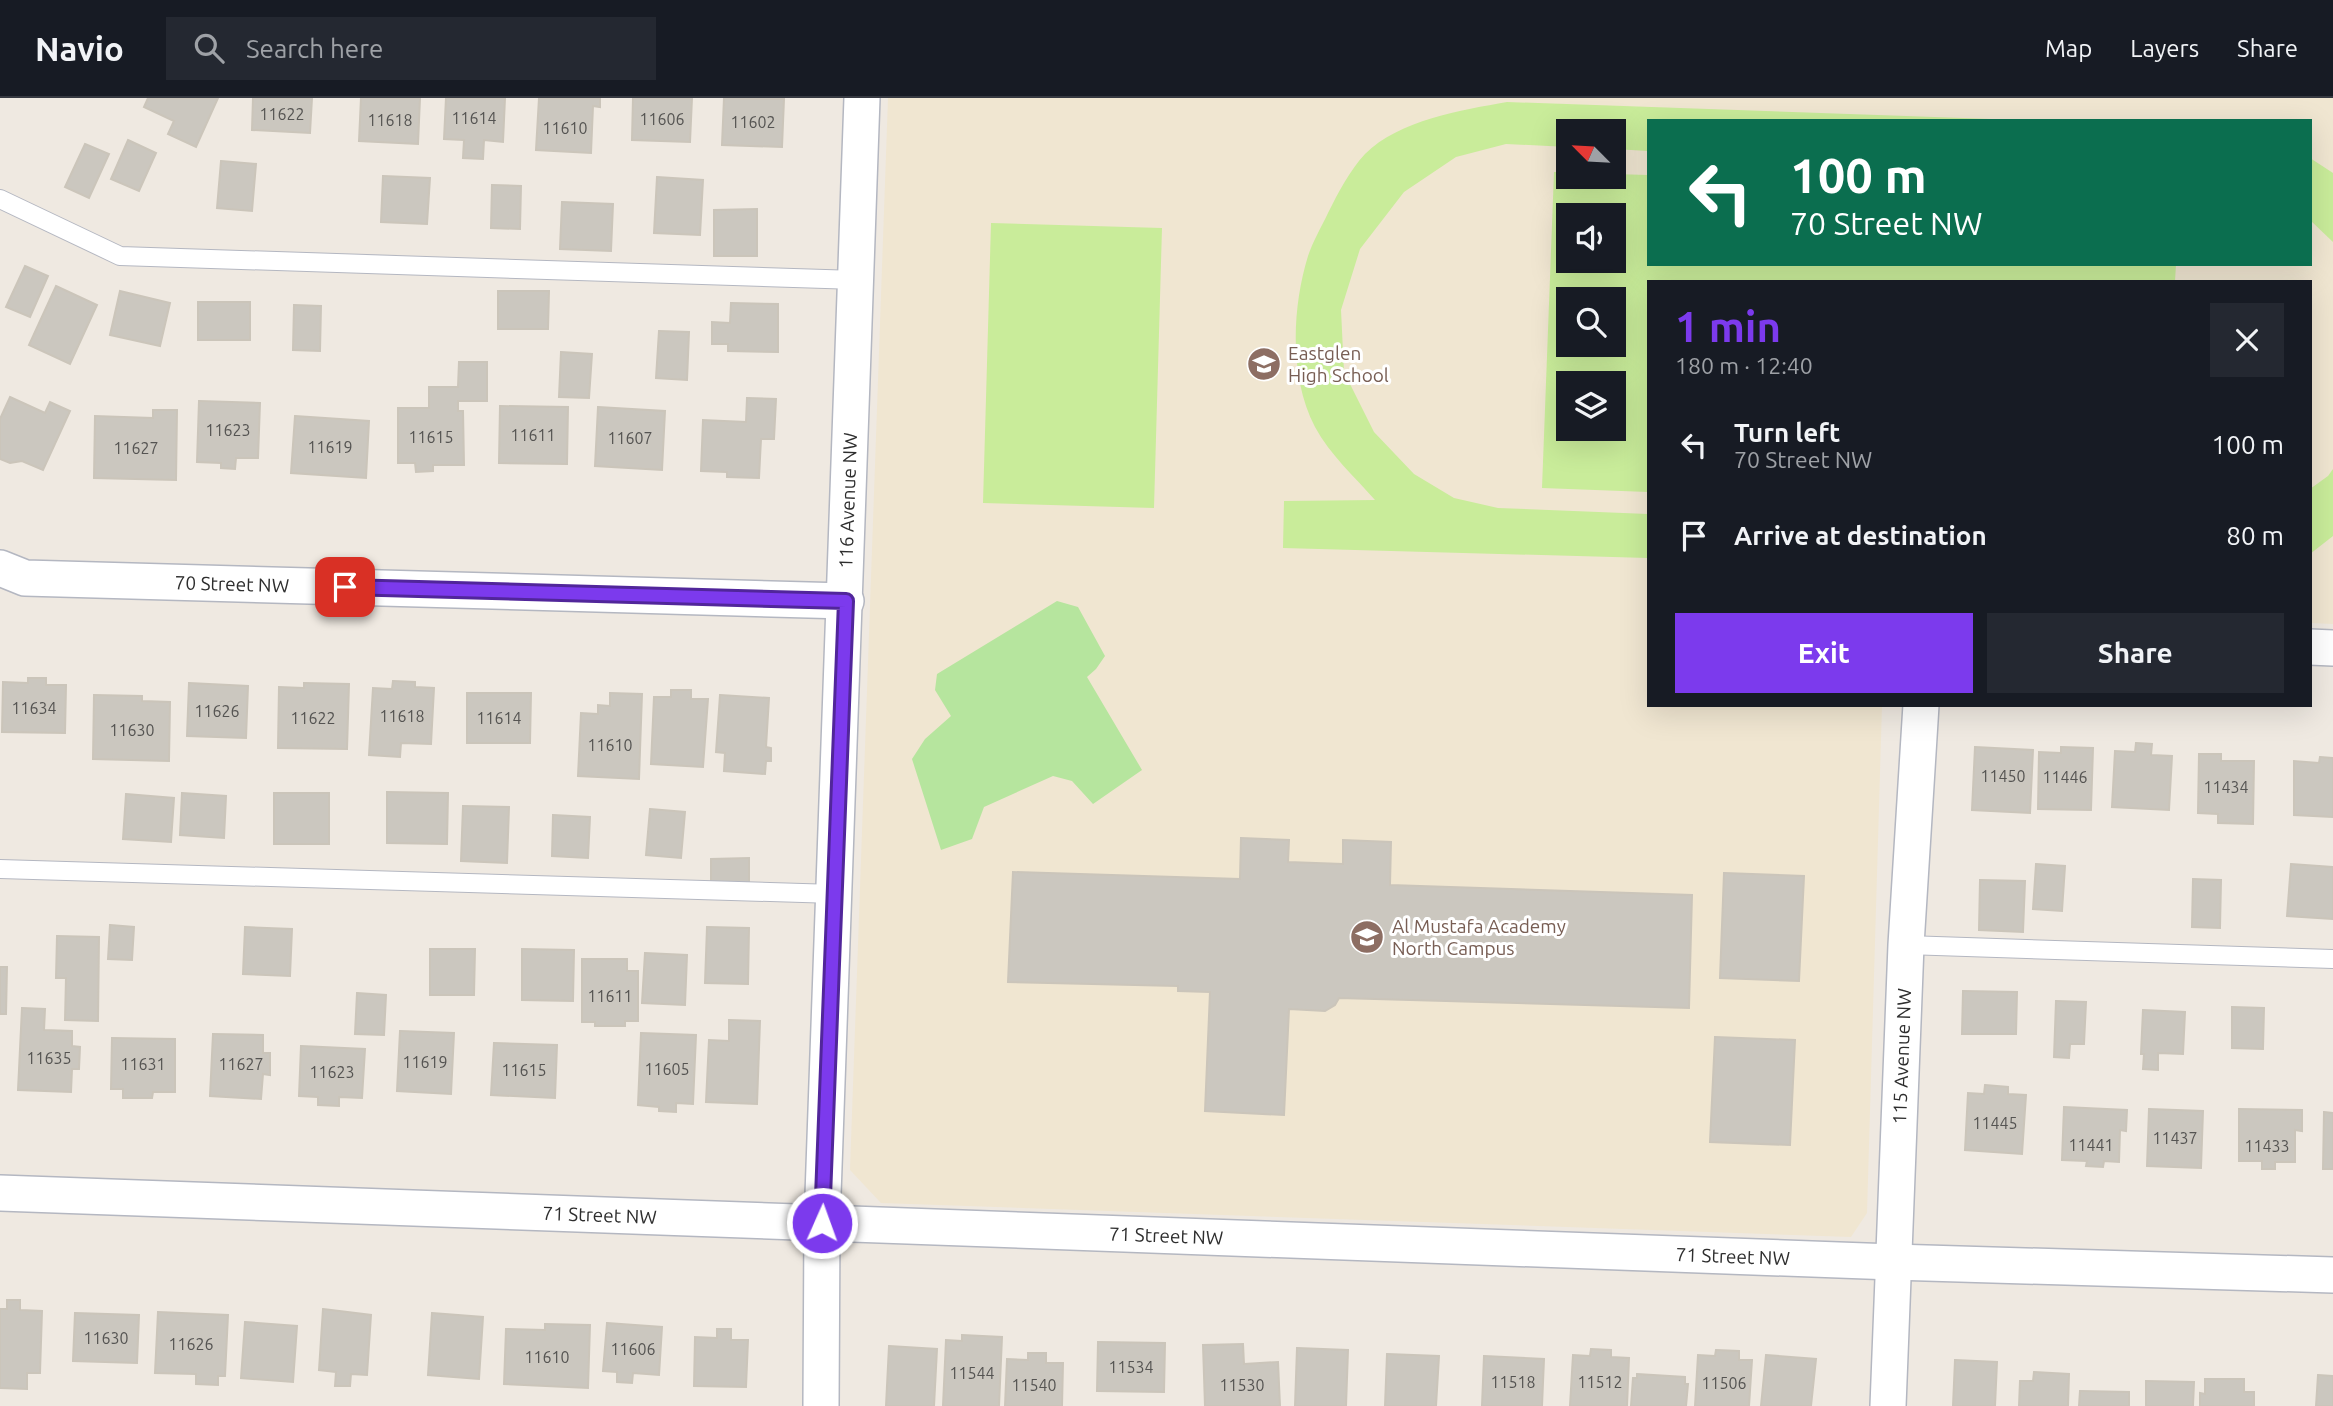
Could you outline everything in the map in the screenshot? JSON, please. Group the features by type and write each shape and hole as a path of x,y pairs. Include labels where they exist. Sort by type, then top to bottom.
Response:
{"street":[{"name":"116 Avenue NW","path":"821,1406 822,1223 862,98"},
{"name":"70 Street NW","path":"0,568 25,578 846,601"},
{"path":"2312,647 2333,648"},
{"name":"115 Avenue NW","path":"1888,1406 1906,945 1921,707"},
{"name":"71 Street NW","path":"0,1193 1893,1262 2333,1275"}],"lane":[{"path":"0,199 120,256 857,280"},
{"path":"0,869 835,894"},
{"path":"1906,945 2333,959"}],"shaded area":[{"name":"Al Mustafa Academy North Campus","path":"888,98 2333,98 2333,624 2312,623 2312,280 1647,280 1647,707 1882,707 1867,1213 1851,1237 881,1203 850,1170"}],"green space":[{"path":"1507,102 1993,119 1647,119 1647,151 1626,150 1626,119 1556,119 1556,146 1506,144 1456,157 1404,192 1360,249 1341,310 1344,372 1374,432 1414,474 1454,498 1498,508 1647,514 1647,558 1283,548 1284,501 1375,500 1321,437 1301,386 1297,365 1296,320 1308,256 1340,190 1365,154 1395,133 1432,118"},
{"path":"2312,159 2333,173 2333,242 2312,222"},
{"path":"1554,172 1556,189 1626,189 1626,174 1647,175 1647,266 2176,266 2175,280 1647,280 1647,492 1542,488"},
{"path":"991,223 1162,228 1154,508 983,503"},
{"path":"2333,469 2333,536 2312,552 2312,488"},
{"path":"1057,601 1078,607 1105,656 1087,677 1142,770 1093,804 1072,781 1053,776 984,807 972,839 941,850 912,759 925,739 951,716 935,690 937,674"}],"building":[{"path":"148,98 218,98 196,147 168,134 174,121 144,107"},
{"path":"253,98 312,98 310,133 252,130"},
{"path":"361,98 420,98 418,144 359,141"},
{"path":"446,98 505,98 503,142 484,140 483,159 463,158 464,140 444,139"},
{"path":"539,98 600,98 600,107 593,106 591,153 536,150"},
{"path":"633,98 692,98 690,142 632,140"},
{"path":"724,98 784,99 782,147 722,145"},
{"path":"128,140 156,153 139,191 111,179"},
{"path":"85,144 109,154 89,198 65,187"},
{"path":"221,161 256,164 252,211 217,208"},
{"path":"383,176 430,178 427,224 381,222"},
{"path":"657,177 703,180 700,235 654,233"},
{"path":"492,185 521,186 520,229 491,228"},
{"path":"562,202 613,204 611,251 560,249"},
{"path":"757,209 757,256 714,256 714,210"},
{"path":"25,266 48,276 30,317 6,307"},
{"path":"56,286 97,305 70,364 29,345"},
{"path":"120,291 170,303 160,346 110,335"},
{"path":"498,291 549,291 548,329 498,329"},
{"path":"198,302 250,302 250,340 198,340"},
{"path":"731,303 778,304 778,352 728,351 728,344 712,344 712,322 730,323"},
{"path":"294,305 321,306 320,351 293,350"},
{"path":"659,331 689,332 687,380 656,378"},
{"path":"561,352 592,354 589,398 559,397"},
{"path":"459,362 487,362 487,401 458,401 458,411 463,411 464,465 433,465 433,471 416,472 415,463 398,463 398,408 429,408 429,387 458,387"},
{"path":"10,397 45,413 50,402 70,411 43,470 22,461 10,463 0,459 0,419"},
{"path":"747,398 776,399 774,439 761,439 759,478 727,477 727,472 701,471 703,420 746,422"},
{"path":"199,401 260,403 258,458 236,458 235,469 221,468 221,463 197,462"},
{"path":"500,406 568,407 567,464 499,463"},
{"path":"598,407 665,411 662,470 595,466"},
{"path":"153,410 177,410 176,480 94,478 95,416 153,418"},
{"path":"295,416 369,421 366,478 291,473"},
{"path":"28,678 46,678 46,685 66,685 65,733 2,732 3,682 28,683"},
{"path":"393,681 415,682 415,687 434,688 431,744 401,743 400,757 369,755 373,688 392,689"},
{"path":"189,683 248,686 246,738 187,736"},
{"path":"304,683 349,684 347,749 278,748 279,687 304,688"},
{"path":"671,690 691,690 691,699 708,699 703,767 651,764 654,697 671,697"},
{"path":"467,693 531,693 530,743 467,743"},
{"path":"610,693 642,694 639,779 578,776 581,713 598,714 598,705 610,706"},
{"path":"94,695 142,696 142,701 170,702 169,761 93,759"},
{"path":"720,695 769,698 766,747 771,748 771,761 766,761 765,774 724,771 725,753 716,752"},
{"path":"2136,743 2152,744 2151,755 2172,756 2169,810 2112,807 2115,751 2135,752"},
{"path":"1975,747 2033,750 2030,813 1972,810"},
{"path":"2061,747 2093,748 2091,810 2038,809 2039,752 2061,753"},
{"path":"2199,754 2221,754 2221,761 2254,761 2253,824 2218,823 2218,814 2198,813"},
{"path":"2320,757 2333,758 2333,817 2294,815 2294,761 2319,763"},
{"path":"387,792 448,793 447,844 387,843"},
{"path":"182,793 226,796 224,838 180,835"},
{"path":"274,793 329,793 329,844 274,844"},
{"path":"126,794 174,798 171,842 123,839"},
{"path":"463,806 509,807 507,863 461,861"},
{"path":"650,809 685,812 681,858 646,855"},
{"path":"553,815 590,817 588,858 552,856"},
{"path":"1241,838 1289,840 1288,862 1343,864 1343,840 1391,842 1390,885 1692,895 1689,1008 1339,998 1335,1005 1325,1011 1289,1009 1284,1115 1205,1111 1210,992 1178,991 1178,986 1008,982 1013,872 1240,879"},
{"path":"749,858 749,888 711,888 711,859"},
{"path":"2036,864 2065,866 2062,911 2033,909"},
{"path":"2291,864 2333,867 2333,919 2287,916"},
{"path":"1724,873 1804,876 1799,981 1720,978"},
{"path":"2193,879 2221,880 2220,928 2192,927"},
{"path":"1980,880 2025,881 2023,932 1979,930"},
{"path":"110,925 134,927 132,960 108,959"},
{"path":"245,927 292,929 290,976 243,974"},
{"path":"707,927 749,928 748,984 705,983"},
{"path":"57,936 99,937 98,1021 65,1020 66,978 56,978"},
{"path":"430,949 475,949 474,995 430,995"},
{"path":"522,949 574,950 573,1001 522,1000"},
{"path":"645,953 687,955 685,1005 642,1003"},
{"path":"582,959 627,959 627,971 638,971 638,1021 625,1021 625,1026 595,1026 595,1022 582,1022"},
{"path":"0,967 7,967 6,1014 0,1014"},
{"path":"1963,991 2017,992 2016,1034 1962,1034"},
{"path":"357,993 386,995 384,1035 355,1034"},
{"path":"2056,1001 2086,1002 2084,1044 2070,1044 2069,1058 2054,1057"},
{"path":"2232,1007 2264,1008 2263,1049 2232,1048"},
{"path":"22,1008 45,1009 44,1030 72,1031 72,1046 80,1047 79,1069 72,1069 71,1092 18,1090"},
{"path":"2143,1010 2185,1012 2183,1054 2158,1053 2158,1070 2143,1069"},
{"path":"729,1020 760,1021 757,1104 706,1102 709,1040 729,1041"},
{"path":"400,1031 454,1033 451,1094 397,1091"},
{"path":"641,1033 696,1035 693,1104 676,1103 676,1112 638,1105"},
{"path":"213,1034 263,1035 263,1053 270,1053 270,1075 263,1074 261,1099 210,1096"},
{"path":"1715,1037 1795,1040 1790,1145 1710,1142"},
{"path":"112,1038 175,1039 175,1092 153,1092 152,1098 123,1098 123,1089 111,1089"},
{"path":"494,1043 557,1045 555,1098 491,1095"},
{"path":"301,1046 365,1049 362,1098 339,1097 339,1106 318,1105 318,1097 299,1096"},
{"path":"1985,1085 2008,1087 2008,1094 2026,1095 2022,1154 1965,1150 1968,1093 1984,1094"},
{"path":"2064,1107 2127,1110 2126,1131 2120,1130 2119,1162 2104,1161 2103,1167 2086,1166 2087,1161 2062,1160"},
{"path":"2149,1109 2203,1111 2201,1168 2147,1166"},
{"path":"2239,1109 2302,1110 2302,1131 2295,1130 2295,1162 2275,1162 2275,1169 2262,1169 2262,1161 2239,1161"},
{"path":"2324,1112 2333,1113 2333,1169 2323,1169"},
{"path":"7,1300 20,1300 20,1310 42,1311 40,1373 27,1373 27,1389 0,1388 0,1309 7,1309"},
{"path":"323,1309 371,1315 367,1375 351,1374 350,1386 335,1386 336,1372 319,1370"},
{"path":"158,1312 228,1315 225,1376 218,1376 218,1385 196,1384 196,1374 155,1373"},
{"path":"75,1313 139,1315 137,1363 73,1361"},
{"path":"432,1313 483,1317 479,1379 428,1375"},
{"path":"245,1322 297,1326 293,1382 241,1378"},
{"path":"607,1323 662,1327 659,1375 633,1373 632,1383 617,1382 617,1372 603,1371"},
{"path":"545,1324 590,1325 588,1388 504,1384 506,1329 545,1330"},
{"path":"717,1329 731,1329 731,1340 748,1340 746,1387 694,1386 695,1337 717,1338"},
{"path":"962,1335 1002,1337 999,1406 943,1406 946,1340 962,1341"},
{"path":"1098,1342 1165,1343 1164,1392 1097,1391"},
{"path":"1243,1344 1244,1364 1278,1362 1280,1406 1205,1406 1203,1345"},
{"path":"889,1346 937,1349 934,1406 886,1406"},
{"path":"1297,1348 1348,1350 1346,1406 1295,1406"},
{"path":"1591,1349 1611,1350 1611,1357 1629,1358 1627,1406 1570,1406 1573,1355 1590,1356"},
{"path":"1716,1350 1739,1351 1739,1360 1752,1360 1749,1406 1695,1406 1698,1355 1715,1356"},
{"path":"1028,1353 1046,1353 1046,1363 1063,1363 1062,1406 1005,1406 1007,1359 1028,1360"},
{"path":"1387,1354 1439,1356 1436,1406 1385,1406"},
{"path":"1766,1355 1816,1359 1811,1406 1761,1406"},
{"path":"1484,1356 1544,1359 1542,1406 1482,1406"},
{"path":"1955,1360 1997,1362 1995,1406 1953,1406"},
{"path":"2034,1372 2069,1374 2068,1406 2019,1406 2020,1381 2033,1381"},
{"path":"1637,1374 1685,1377 1685,1384 1688,1384 1686,1406 1631,1406 1633,1378 1637,1378"},
{"path":"2318,1375 2333,1376 2333,1406 2316,1406"},
{"path":"2205,1379 2244,1379 2244,1392 2254,1392 2254,1406 2200,1406 2200,1393 2205,1394"},
{"path":"2146,1381 2194,1382 2193,1406 2146,1406"},
{"path":"2080,1391 2129,1392 2129,1406 2079,1406"}],"place":[{"name":"Eastglen High School","path":"1264,364"},
{"name":"Al Mustafa Academy North Campus","path":"1367,937"}],"route":[{"path":"345,587 846,601 822,1223"}]}
